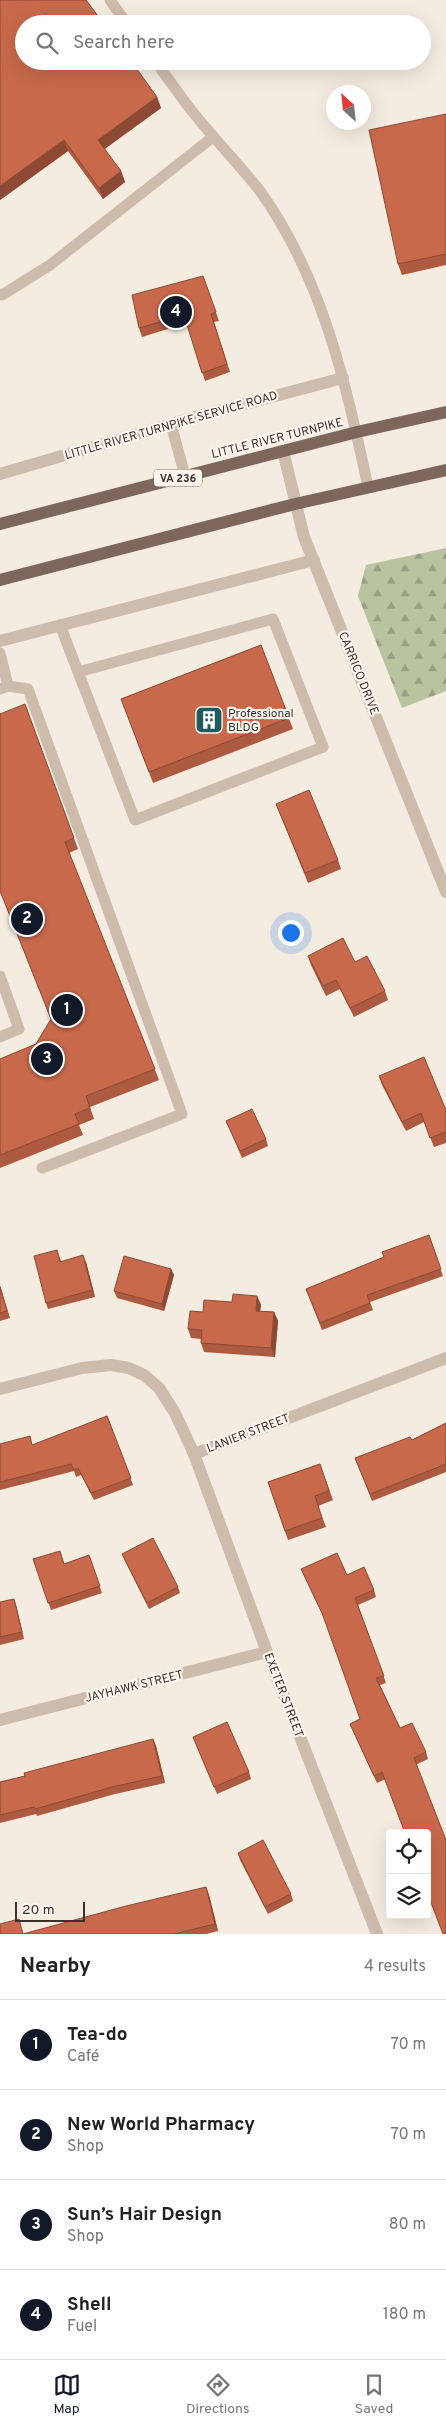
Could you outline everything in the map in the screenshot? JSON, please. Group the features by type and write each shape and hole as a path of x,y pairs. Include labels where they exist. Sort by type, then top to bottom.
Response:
{"main road":[{"name":"LITTLE RIVER TURNPIKE","path":"0,524 356,432 446,412"},
{"path":"0,580 295,504 446,470"}],"street":[{"name":"LITTLE RIVER TURNPIKE SERVICE ROAD","path":"0,474 171,424 344,378"},
{"name":"CARRICO DRIVE","path":"283,451 295,504 314,560 446,892"},
{"path":"0,641 314,560"},
{"name":"LANIER STREET","path":"0,1389 82,1368 111,1366 129,1368 144,1375 159,1388 175,1413 194,1454 446,1358"},
{"name":"EXETER STREET","path":"194,1454 267,1652 377,1934"},
{"name":"JAYHAWK STREET","path":"0,1720 267,1652"}],"lane":[{"path":"110,0 121,15"},
{"path":"162,70 214,137 260,191 294,249 321,305 344,378 368,487"},
{"path":"0,294 2,295 50,264 214,137"},
{"path":"171,424 185,476"},
{"path":"60,625 78,672 135,820 323,747 273,619 78,672"},
{"path":"0,653 4,688 28,690 182,1114 42,1168"},
{"path":"0,976 19,1029 0,1037"}],"green space":[{"path":"446,548 446,691 402,708 358,596 366,565"}],"building":[{"path":"0,0 86,0 97,15 15,15 15,70 138,70 157,97 98,140 121,171 99,188 64,140 0,186"},
{"path":"446,114 446,254 398,264 369,130"},
{"path":"203,276 216,312 211,314 227,364 202,373 184,315 139,328 132,295"},
{"name":"Professional BLDG","path":"261,645 289,718 149,772 121,699"},
{"path":"25,704 74,838 65,842 155,1069 86,1096 90,1108 75,1114 79,1124 0,1155 0,1059 36,1044 51,1019 0,891 0,714"},
{"path":"309,790 338,860 305,873 276,804"},
{"path":"343,938 355,962 367,956 385,991 350,1008 336,980 323,986 308,956"},
{"path":"424,1057 446,1110 446,1132 430,1138 421,1113 402,1122 379,1076"},
{"path":"252,1109 266,1139 240,1151 226,1121"},
{"path":"429,1235 441,1269 367,1295 370,1303 320,1323 306,1289 384,1257 382,1252"},
{"path":"57,1250 60,1262 83,1255 92,1290 46,1303 34,1256"},
{"path":"124,1256 171,1269 162,1304 114,1291"},
{"path":"0,1287 7,1311 0,1313"},
{"path":"233,1294 257,1296 256,1311 274,1312 271,1348 201,1343 202,1330 188,1329 190,1311 203,1312 204,1300 232,1302"},
{"path":"107,1416 131,1478 91,1493 78,1468 74,1470 71,1464 0,1482 0,1444 30,1436 32,1445"},
{"path":"446,1423 446,1464 370,1494 355,1458 410,1437 412,1440"},
{"path":"320,1464 329,1491 315,1496 322,1518 285,1531 268,1482"},
{"path":"153,1538 178,1587 147,1603 122,1554"},
{"path":"60,1551 64,1564 89,1555 100,1586 48,1603 33,1559"},
{"path":"337,1553 347,1575 364,1567 374,1590 355,1598 384,1676 376,1678 400,1728 412,1723 426,1752 414,1758 446,1840 446,1934 443,1934 431,1902 431,1829 403,1829 382,1772 374,1776 350,1724 360,1719 322,1613 301,1569"},
{"path":"14,1599 22,1632 0,1637 0,1602"},
{"path":"227,1722 249,1772 214,1787 193,1737"},
{"path":"153,1739 162,1776 112,1787 35,1809 34,1807 0,1815 0,1782 25,1776 24,1773"},
{"path":"263,1840 291,1894 265,1907 238,1853"},
{"path":"206,1887 215,1924 174,1934 23,1934"},
{"path":"19,1919 23,1934 0,1934 0,1924"}],"place":[{"name":"Shell","path":"176,312"},
{"name":"Professional BLDG","path":"209,720"},
{"name":"New World Pharmacy","path":"27,919"},
{"name":"Tea-do","path":"67,1010"},
{"name":"Sun’s Hair Design","path":"47,1059"}]}
